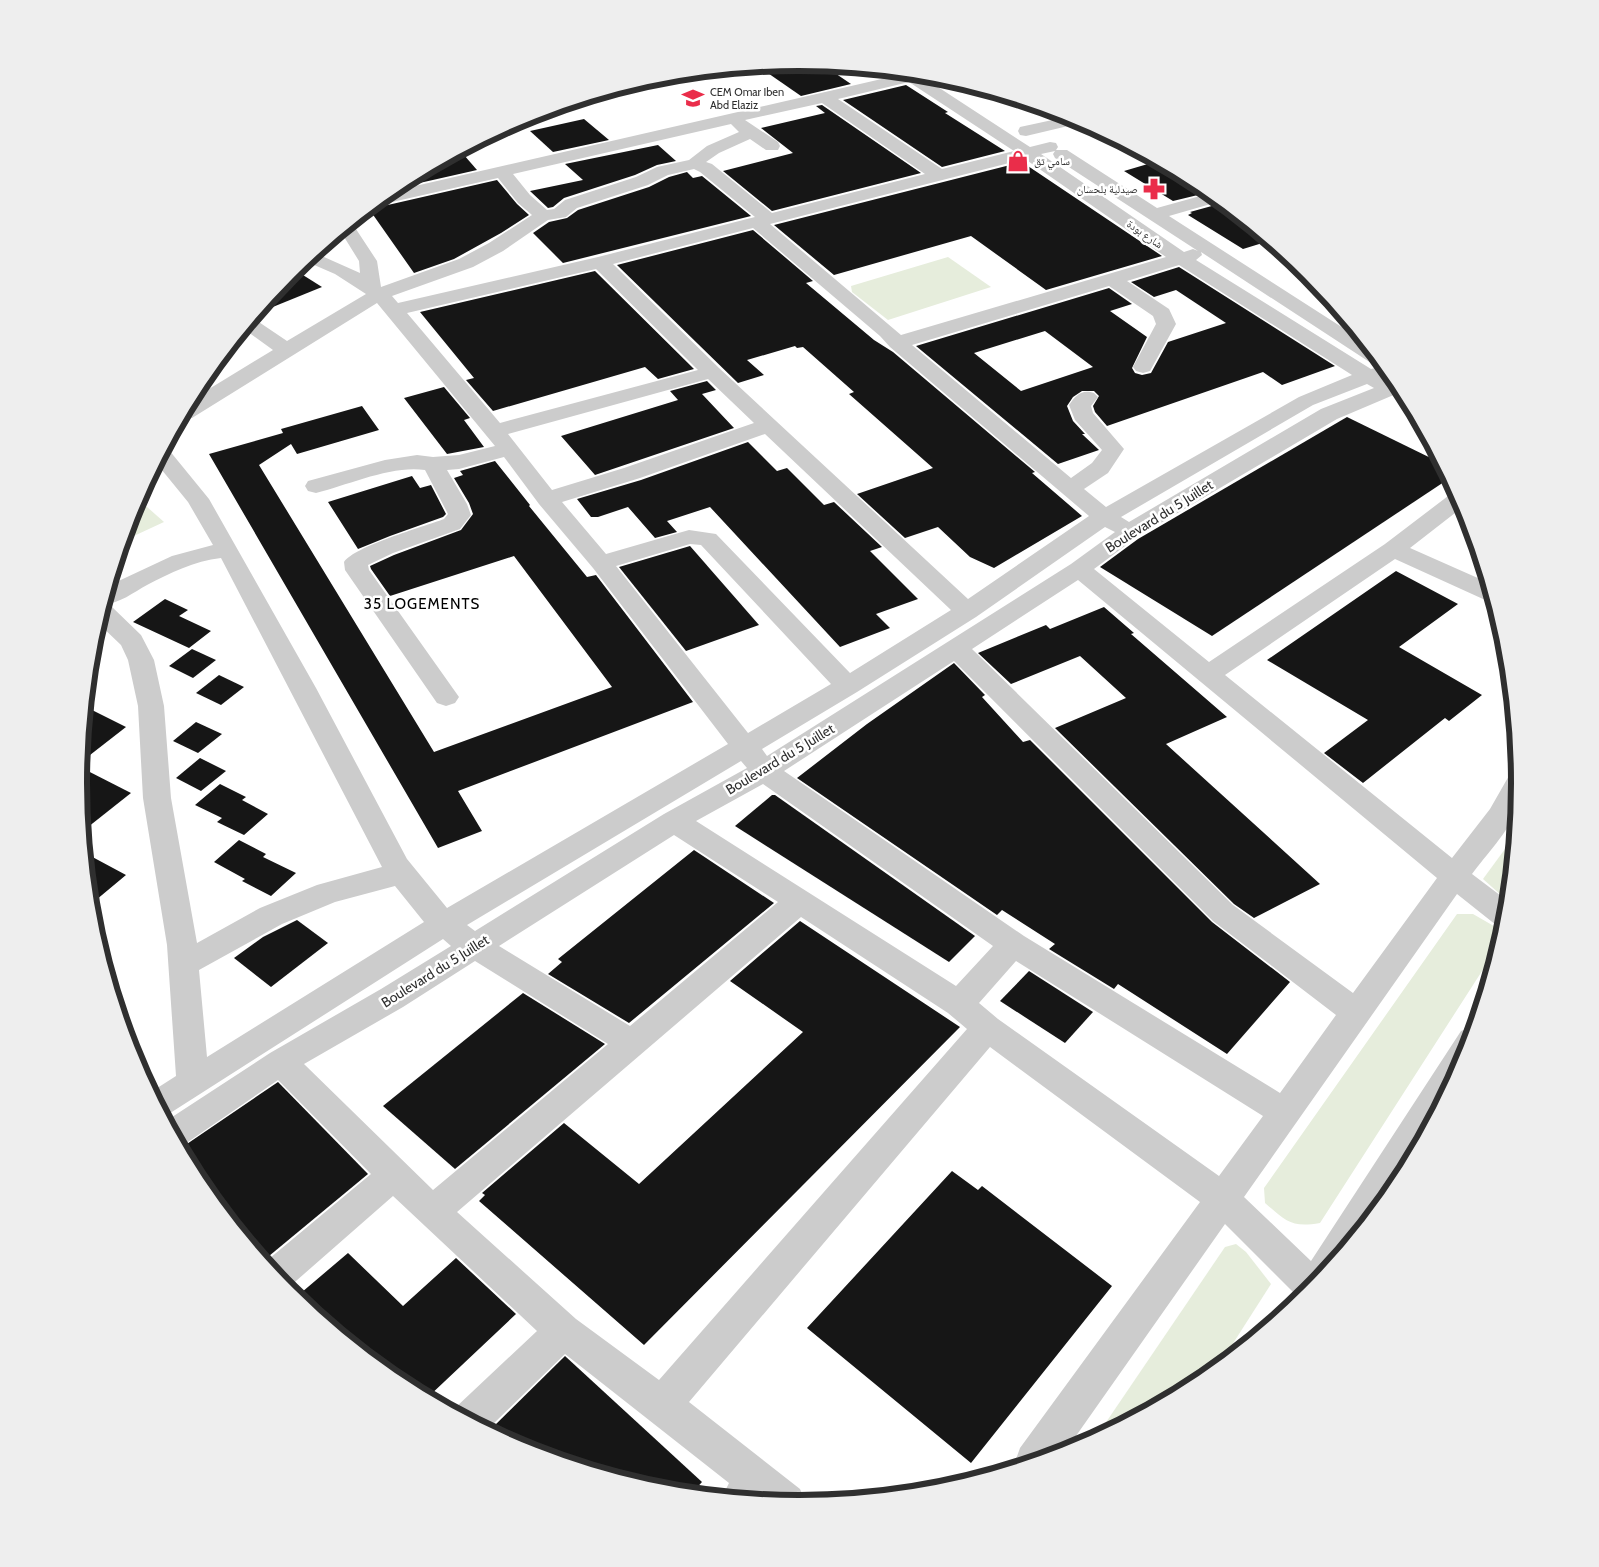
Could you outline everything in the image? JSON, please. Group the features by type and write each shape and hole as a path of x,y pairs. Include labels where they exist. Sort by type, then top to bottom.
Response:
{"street":[{"path":"397,196 771,109 826,98 897,78"},
{"name":"شارع بودة","path":"918,82 1028,153 1180,258 1384,377"},
{"name":"شارع بودة","path":"965,91 1211,250 1317,310 1380,372"},
{"path":"826,98 939,176"},
{"path":"663,171 681,153 745,128 771,109"},
{"path":"1026,131 1065,122"},
{"path":"745,128 772,146"},
{"path":"695,164 699,158 709,152 734,142 745,128"},
{"path":"382,297 600,262 1050,147"},
{"path":"196,405 286,350 382,297 460,266 496,247 544,216 560,213 571,204 663,171 695,164 706,168 897,343 1104,517 1129,532"},
{"path":"502,172 524,199 544,216"},
{"path":"1155,214 1208,200"},
{"path":"350,232 368,261 382,297"},
{"path":"897,343 1211,250"},
{"path":"318,260 330,264 382,297 495,431 764,771 1013,944 1285,1112"},
{"path":"600,262 712,372 967,611"},
{"path":"1112,279 1162,313 1166,324 1143,367"},
{"path":"254,326 286,350"},
{"path":"495,431 712,372"},
{"path":"163,1102 444,924 848,686 967,611 1104,517 1306,401 1387,381"},
{"name":"Boulevard du 5 Juillet","path":"178,1131 281,1062 392,998 674,821 764,771 958,649 1079,569 1129,532 1387,381"},
{"path":"1069,488 1097,472 1109,460 1113,450 1083,415 1080,405 1087,397"},
{"path":"547,499 632,473 769,425"},
{"path":"316,486 384,467 417,462 433,464 459,462 509,449"},
{"path":"165,460 198,500 228,550 304,688 396,866 424,903 444,924 474,946 632,1043"},
{"path":"433,464 456,504 460,515 452,524 384,548 356,562 357,570 446,698"},
{"path":"1209,674 1394,549 1454,503"},
{"path":"601,563 688,536 708,539 848,686"},
{"path":"1394,549 1485,591"},
{"path":"114,593 152,572 186,558 210,551 228,550"},
{"path":"1079,569 1500,911"},
{"path":"108,617 132,641 141,660 151,706 157,798 182,945 193,1081"},
{"path":"958,649 1042,736 1223,913 1356,1013"},
{"path":"1040,1454 1454,876 1500,816 1511,796"},
{"path":"674,821 959,1004 987,1028 1223,1199 1308,1281"},
{"path":"184,964 271,916 327,894 401,872"},
{"path":"432,1212 800,902"},
{"path":"959,1004 1013,944"},
{"path":"662,1405 987,1028"},
{"path":"281,1062 432,1212 563,1331 662,1405 761,1494"},
{"path":"1346,1240 1426,1122"},
{"path":"281,1271 394,1175"},
{"path":"474,1417 563,1331"}],"green space":[{"path":"948,257 991,287 888,320 852,292 851,286"},
{"path":"144,504 164,522 132,537"},
{"path":"1509,844 1503,896 1483,879"},
{"path":"1457,914 1473,914 1497,928 1489,961 1320,1223 1302,1225 1284,1219 1265,1203 1264,1188"},
{"path":"1236,1244 1246,1252 1271,1284 1226,1354 1156,1400 1102,1428 1225,1247"}],"building":[{"path":"767,72 834,72 851,84 801,96"},
{"path":"906,85 948,112 945,113 1005,151 942,167 843,100"},
{"path":"822,105 921,173 772,211 723,171 793,153 761,128 825,113 816,106"},
{"path":"584,119 609,140 553,152 530,131"},
{"path":"658,145 676,161 657,165 635,175 564,198 553,207 548,208 530,191 583,180 565,164"},
{"path":"464,155 477,170 416,184"},
{"path":"1022,162 1162,256 1046,290 971,236 834,275 774,225"},
{"path":"1149,164 1200,195 1173,201 1124,171"},
{"path":"687,172 693,178 702,176 751,216 563,263 533,233 549,222 567,218 578,210 649,187 669,177"},
{"path":"497,180 529,215 454,259 414,273 372,214 383,206"},
{"path":"1215,205 1263,243 1243,249 1188,215 1192,213 1190,212"},
{"path":"753,230 813,281 806,283 874,340 893,352 1035,472 1032,473 1082,516 994,568 970,557 938,527 905,538 857,494 933,468 849,394 854,392 803,347 797,348 795,346 747,360 764,375 738,383 617,265"},
{"path":"1179,267 1335,366 1282,385 1263,372 1107,426 1095,412 1093,406 1099,396 1094,391 1082,391 1073,397 1067,406 1073,421 1085,434 1082,434 1099,450 1058,464 916,346 1109,288 1132,304 1110,311 1147,337 1132,368 1135,373 1142,375 1151,373 1168,342 1226,323 1176,290 1154,297 1131,282","holes":["1045,331 1093,367 1021,391 974,353"]},
{"path":"595,271 694,369 658,379 645,367 493,411 466,380 474,378 420,312"},
{"path":"302,274 322,287 269,308"},
{"path":"707,381 716,390 702,394 734,428 595,475 561,436 678,400 670,391"},
{"path":"444,387 470,418 464,420 484,447 447,454 404,398"},
{"path":"362,406 379,430 297,454 291,444 259,465 434,752 612,687 514,556 390,596 371,569 370,566 394,555 461,530 473,514 469,503 454,478 463,475 460,471 495,461 587,577 596,575 693,702 458,791 482,831 438,848 209,454 283,433 281,429"},
{"path":"1347,417 1433,459 1444,482 1212,636 1100,567 1138,539"},
{"path":"748,442 777,471 787,468 824,505 834,502 882,547 870,551 918,599 876,614 890,628 840,647 710,507 667,521 677,532 655,538 628,507 598,517 591,517 577,499 641,480"},
{"path":"412,476 420,488 431,485 446,514 443,517 358,549 328,502"},
{"path":"690,546 759,625 686,651 619,567"},
{"path":"1396,571 1458,604 1399,647 1482,695 1449,721 1445,718 1363,783 1324,753 1368,720 1267,660"},
{"path":"165,599 188,610 179,616 211,631 189,648 133,622"},
{"path":"1104,607 1134,633 1131,634 1227,717 1166,744 1320,884 1254,918 1234,904 1055,728 1126,698 1080,656 1011,684 978,653 1046,625 1050,629"},
{"path":"192,649 216,660 193,678 169,666"},
{"path":"954,663 985,695 982,697 1023,742 1030,740 1212,922 1290,982 1227,1054 1118,984 1114,989 1049,949 1055,944 1002,910 997,915 797,778 867,724"},
{"path":"219,675 244,687 221,705 196,693"},
{"path":"91,710 126,727 88,756"},
{"path":"196,722 222,734 198,753 173,741"},
{"path":"200,758 226,771 201,791 176,778"},
{"path":"88,771 131,793 89,826"},
{"path":"220,784 246,797 242,800 268,814 244,835 217,822 222,818 195,805"},
{"path":"772,795 775,795 975,936 949,962 735,826"},
{"path":"239,840 266,854 263,857 296,873 271,896 242,881 245,879 214,862"},
{"path":"694,850 774,903 629,1023 548,974 562,962 558,959"},
{"path":"91,856 126,875 97,899"},
{"path":"297,920 328,943 271,987 234,958 263,937"},
{"path":"800,921 960,1027 644,1345 479,1201 485,1195 482,1193 564,1123 639,1184 803,1032 730,981"},
{"path":"1029,971 1093,1012 1065,1043 1000,1001"},
{"path":"523,993 605,1044 455,1169 383,1106"},
{"path":"278,1082 368,1174 268,1257 234,1217 186,1145"},
{"path":"952,1171 978,1190 982,1186 1112,1286 971,1463 807,1328"},
{"path":"348,1253 403,1306 456,1258 516,1314 432,1393 366,1349 302,1292"},
{"path":"565,1356 702,1482 696,1488 615,1471 527,1442 494,1426"}],"place":[{"name":"CEM Omar Iben Abd Elaziz","path":"693,98"},
{"name":"سامي تق","path":"1018,161"},
{"name":"صيدلية بلحسان","path":"1154,189"}],"district":[{"name":"35 LOGEMENTS","path":"422,604"}]}
